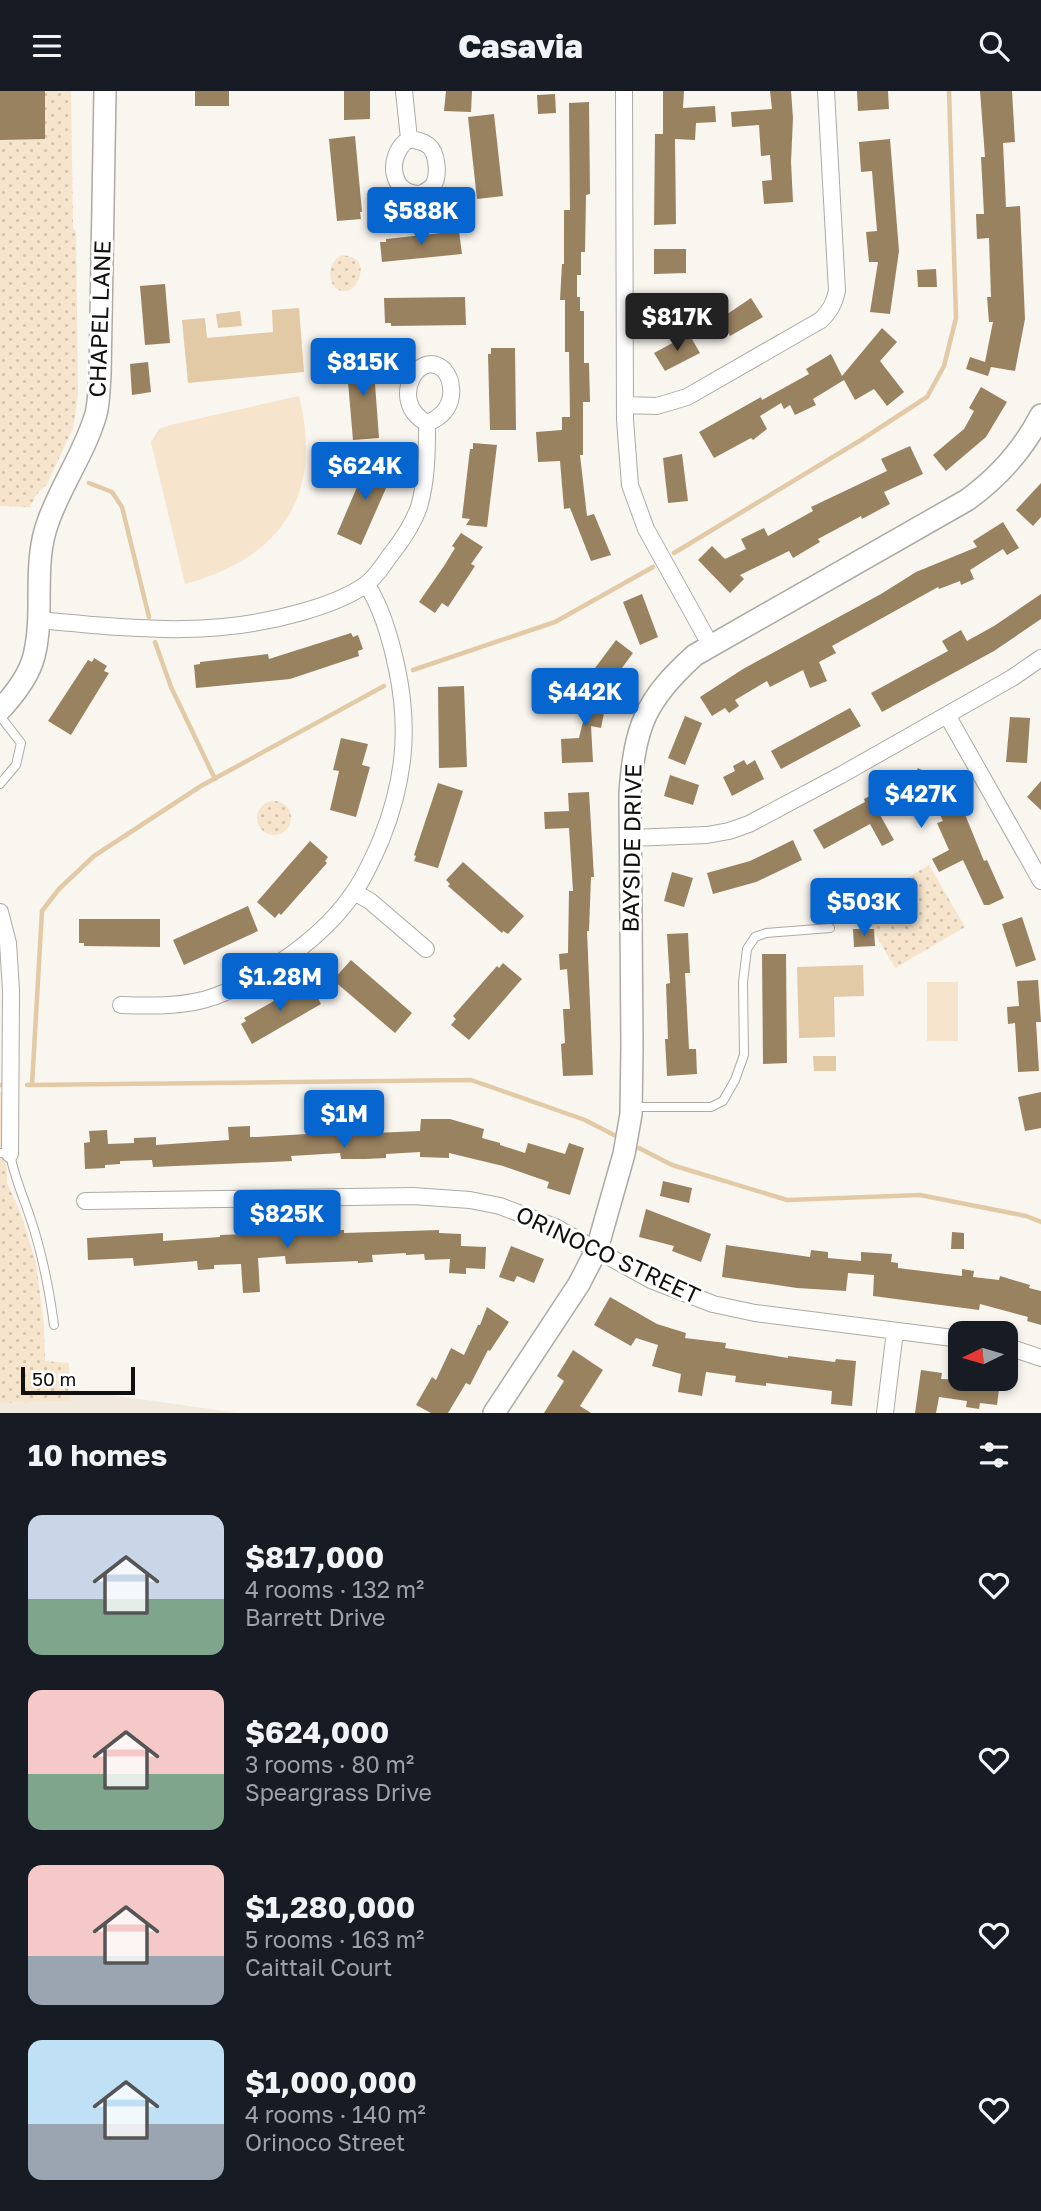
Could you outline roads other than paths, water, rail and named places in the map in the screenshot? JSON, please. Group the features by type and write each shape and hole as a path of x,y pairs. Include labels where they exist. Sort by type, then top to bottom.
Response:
{"street":[{"name":"CHAPEL LANE","path":"0,710 24,678 34,658 39,565 47,523 85,444 97,411 100,376 105,91"},
{"path":"404,91 409,139"},
{"path":"624,91 627,462 637,508 646,530 711,646"},
{"path":"625,405 657,406 687,397 821,320 828,313 837,291 826,91"},
{"name":"BAYSIDE DRIVE","path":"494,1413 579,1284 597,1249 624,1154 631,1107 630,793 633,754 646,713 661,689 695,655 967,500 987,485 1005,468 1032,433 1041,415"},
{"path":"38,620 149,630 229,627 257,623 320,607 367,585 404,538 418,509 426,471 427,423"},
{"path":"121,1005 155,1006 190,1003 215,997 245,982 304,945 329,923 355,892 374,856 394,804 401,774 404,742 401,685 393,648 377,600 367,585"},
{"path":"630,838 707,835 749,824 947,715 1041,658"},
{"path":"947,715 1038,869"},
{"path":"355,892 370,901 426,949"},
{"path":"0,912 8,943 11,990 10,1112 5,1153"},
{"name":"ORINOCO STREET","path":"85,1201 440,1196 470,1200 526,1215 555,1227 651,1280 713,1304 755,1313 948,1337"},
{"path":"885,1413 895,1331"},
{"path":"1018,1350 1041,1358"}],"lane":[{"path":"0,716 21,743 16,765 0,784"},
{"path":"631,1107 711,1107 723,1101 735,1080 744,1055 747,949 755,937 766,933 830,928"},
{"path":"5,1153 40,1250 54,1325"}],"waterway":[{"path":"674,553 927,397 944,366 956,318 949,91"},
{"path":"89,483 112,492 122,507 149,617"},
{"path":"413,670 555,622 653,567"},
{"path":"155,642 171,687 215,779"},
{"path":"32,1085 42,911 59,889 94,856 201,786 384,686"},
{"path":"27,1085 471,1080 585,1120 614,1135"},
{"path":"639,1148 672,1165 787,1200 920,1195 1026,1216 1041,1222"}]}
